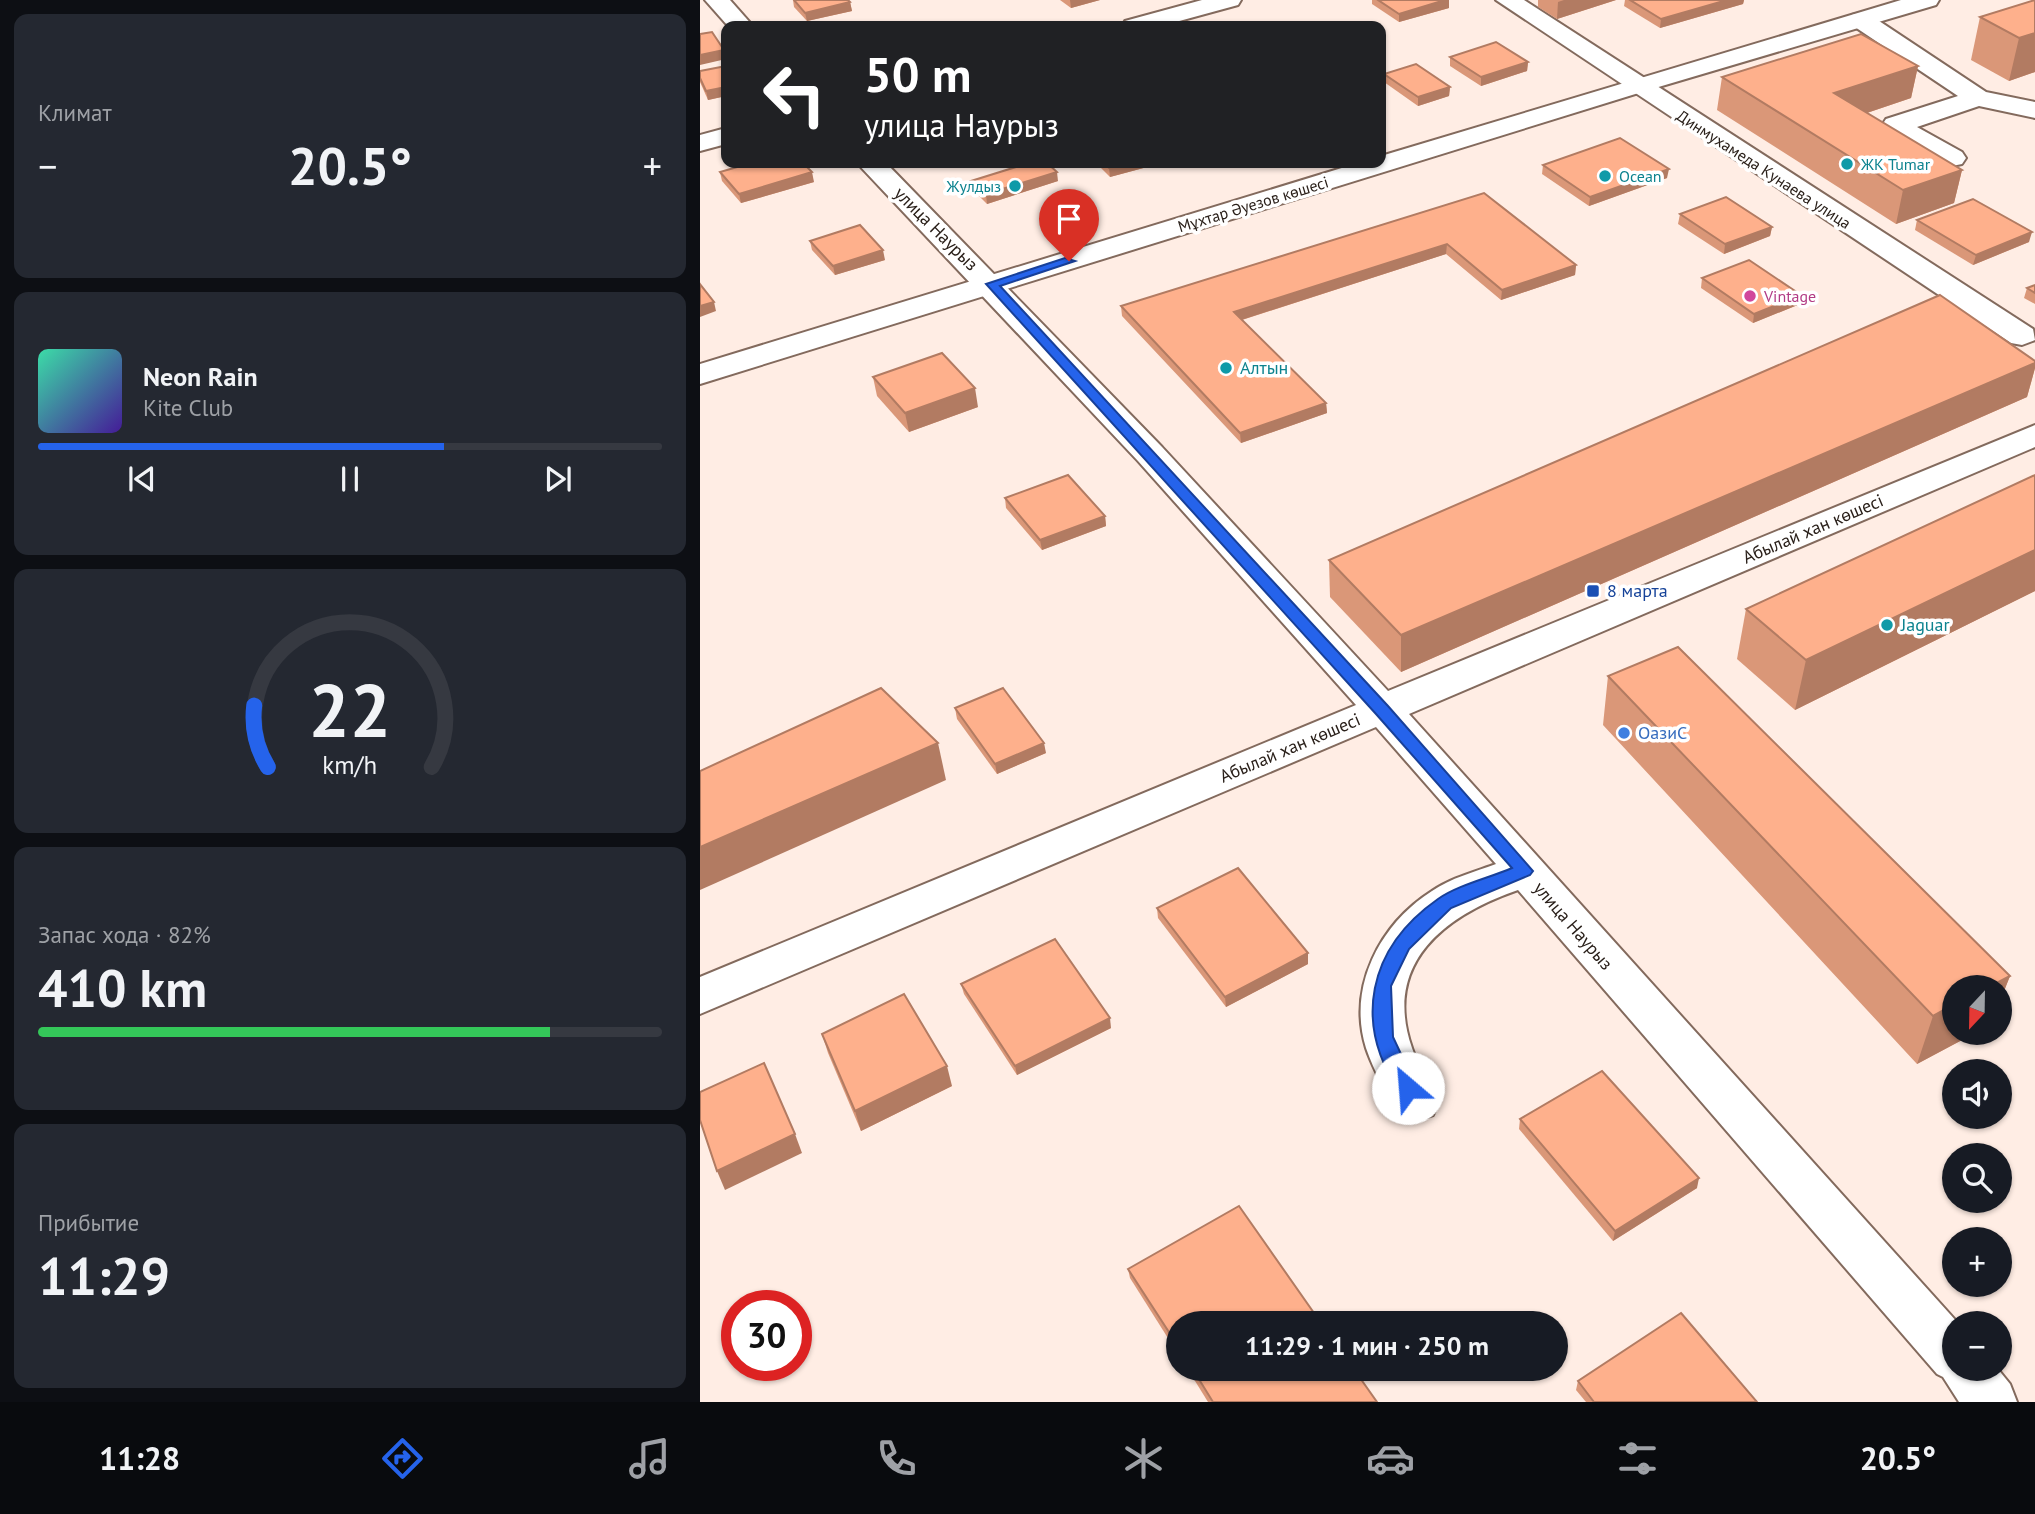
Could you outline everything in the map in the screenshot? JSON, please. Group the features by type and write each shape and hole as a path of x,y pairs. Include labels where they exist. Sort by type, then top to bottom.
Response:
{"street":[{"path":"717,0 736,21"},
{"path":"1152,21 1229,0"},
{"name":"Динмухамеда Кунаева улица","path":"1508,0 2022,337"},
{"name":"Мұхтар Әуезов көшесі","path":"1386,163 1927,0"},
{"path":"1861,20 1978,98 2035,110"},
{"path":"1952,158 1895,125 1978,98"},
{"path":"700,143 721,137"},
{"name":"улица Наурыз","path":"876,168 992,284 1382,710 1942,1342"},
{"name":"Мұхтар Әуезов көшесі","path":"700,374 1369,168"},
{"name":"Абылай хан көшесі","path":"700,996 2035,435"},
{"path":"1416,1101 1399,1076 1383,1037 1381,986 1402,944 1445,903 1524,871"},
{"path":"1975,1381 1990,1402"}],"building":[{"path":"794,0 848,0 850,2 805,13"},
{"path":"1378,0 1445,0 1399,14"},
{"path":"1630,0 1727,0 1661,19"},
{"path":"2035,0 2035,33 2019,38 1980,17"},
{"path":"712,32 721,46 721,51 700,55 700,34"},
{"path":"1861,34 1918,66 1834,93 1962,170 1903,190 1722,77"},
{"path":"1496,42 1528,62 1481,77 1450,57"},
{"path":"1416,64 1450,87 1418,97 1386,73"},
{"path":"721,67 721,88 706,91 700,71"},
{"name":"Ocean","path":"1620,138 1669,169 1590,197 1543,165"},
{"path":"734,168 808,168 812,172 739,194 720,172"},
{"path":"1013,168 1053,168 1057,172 986,194 971,181"},
{"name":"Алтын","path":"1484,193 1576,265 1502,290 1447,244 1234,312 1326,403 1240,433 1121,306"},
{"path":"1726,197 1772,227 1725,244 1680,214"},
{"path":"1973,199 2032,232 1976,255 1917,220"},
{"path":"860,225 883,250 833,266 810,241"},
{"name":"Vintage","path":"1749,260 1801,295 1754,314 1702,278"},
{"path":"700,284 714,302 700,306"},
{"path":"2035,285 2035,293 2027,288"},
{"path":"1940,295 2035,363 1401,635 1329,560"},
{"path":"942,353 975,388 905,413 873,377"},
{"path":"1068,475 1105,516 1040,540 1005,498"},
{"path":"2035,475 2035,550 1806,660 1746,609"},
{"path":"1678,647 2009,975 1942,975 1942,1011 1933,1016 1608,676"},
{"path":"881,688 938,743 700,847 700,771"},
{"path":"1003,688 1044,743 995,764 955,708"},
{"path":"1238,868 1308,953 1225,997 1157,908"},
{"path":"1055,939 1110,1018 1015,1066 961,984"},
{"path":"904,994 947,1066 855,1111 822,1034"},
{"path":"764,1063 795,1134 717,1171 700,1120 700,1092"},
{"path":"1602,1071 1699,1178 1615,1231 1520,1119"},
{"path":"1239,1206 1313,1311 1166,1311 1166,1328 1128,1269"},
{"path":"1681,1313 1757,1402 1594,1402 1578,1381"},
{"path":"1200,1381 1362,1381 1377,1402 1213,1402"}],"place":[{"name":"ЖК Tumar","path":"1847,164"},
{"name":"Ocean","path":"1605,176"},
{"name":"Жулдыз","path":"1015,186"},
{"name":"Vintage","path":"1750,296"},
{"name":"Алтын","path":"1226,368"},
{"name":"8 марта","path":"1593,591"},
{"name":"Jaguar","path":"1887,625"},
{"name":"ОазиС","path":"1624,733"}],"route":[{"path":"1069,261 992,284 1382,710 1524,871 1445,903 1402,944 1381,986 1383,1037 1399,1076 1408,1088"}]}
